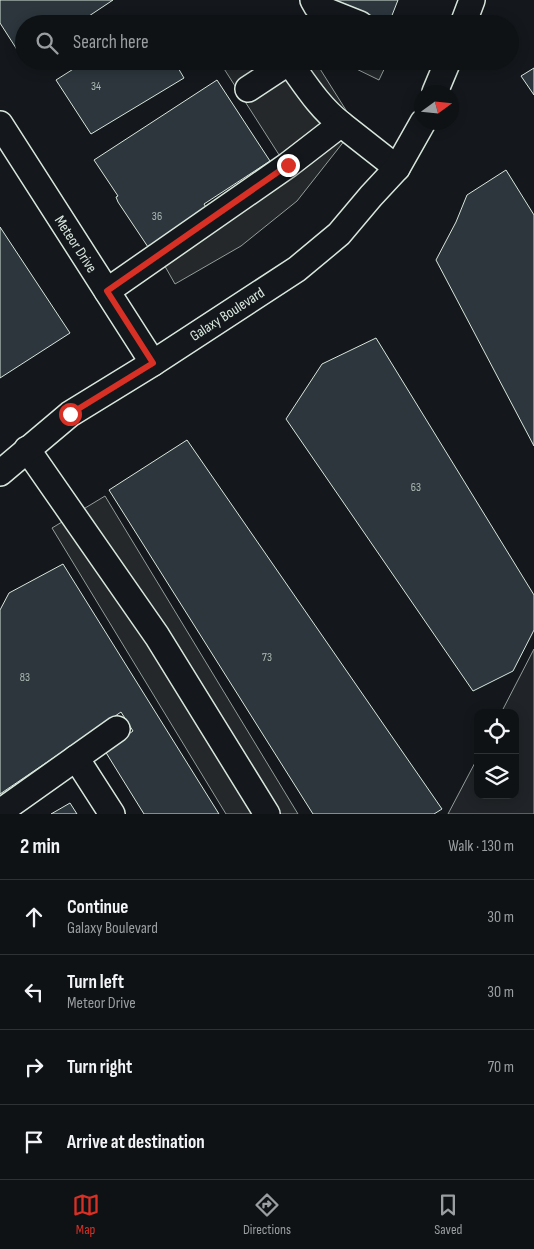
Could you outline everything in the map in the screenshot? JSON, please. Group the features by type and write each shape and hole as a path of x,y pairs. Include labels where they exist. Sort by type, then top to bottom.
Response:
{"street":[{"path":"313,0 317,7 337,15"},
{"path":"466,15 472,0"},
{"path":"248,89 277,70"},
{"path":"295,70 330,116 397,168"},
{"path":"438,85 444,70"},
{"path":"107,291 288,165 341,124"},
{"name":"Meteor Drive","path":"1,129 153,363"},
{"name":"Galaxy Boulevard","path":"0,473 70,414 153,363 296,269 339,234 397,168 418,130"},
{"path":"28,449 157,636 267,814"},
{"path":"1,809 117,729"},
{"path":"76,758 112,814"}],"shaded area":[{"path":"225,70 321,70 356,126 297,201 241,246 175,284 158,254 283,161"},
{"path":"358,70 384,70 379,80"},
{"path":"105,496 298,814 226,814 52,528"},
{"path":"534,649 534,814 448,814 474,765 474,799 519,799 519,709 503,709"}],"building":[{"path":"0,0 113,0 90,15 15,15 15,46 0,23"},
{"path":"334,0 398,0 392,15 370,15"},
{"path":"534,68 534,95 521,76"},
{"path":"72,70 179,70 184,78 91,134 56,80"},
{"path":"217,80 270,161 204,204 207,209 148,247 118,202 116,197 118,196 94,160"},
{"path":"506,170 534,215 534,446 436,260 456,222 467,195"},
{"path":"0,227 70,333 0,378"},
{"path":"376,338 534,595 534,630 513,671 473,691 286,419 322,364"},
{"path":"187,440 442,809 434,814 313,814 109,490"},
{"path":"63,564 219,814 144,814 105,751 133,731 121,712 0,794 0,610 9,593"},
{"path":"70,803 77,814 51,814"}],"route":[{"path":"70,414 153,363 107,291 288,165"}]}
